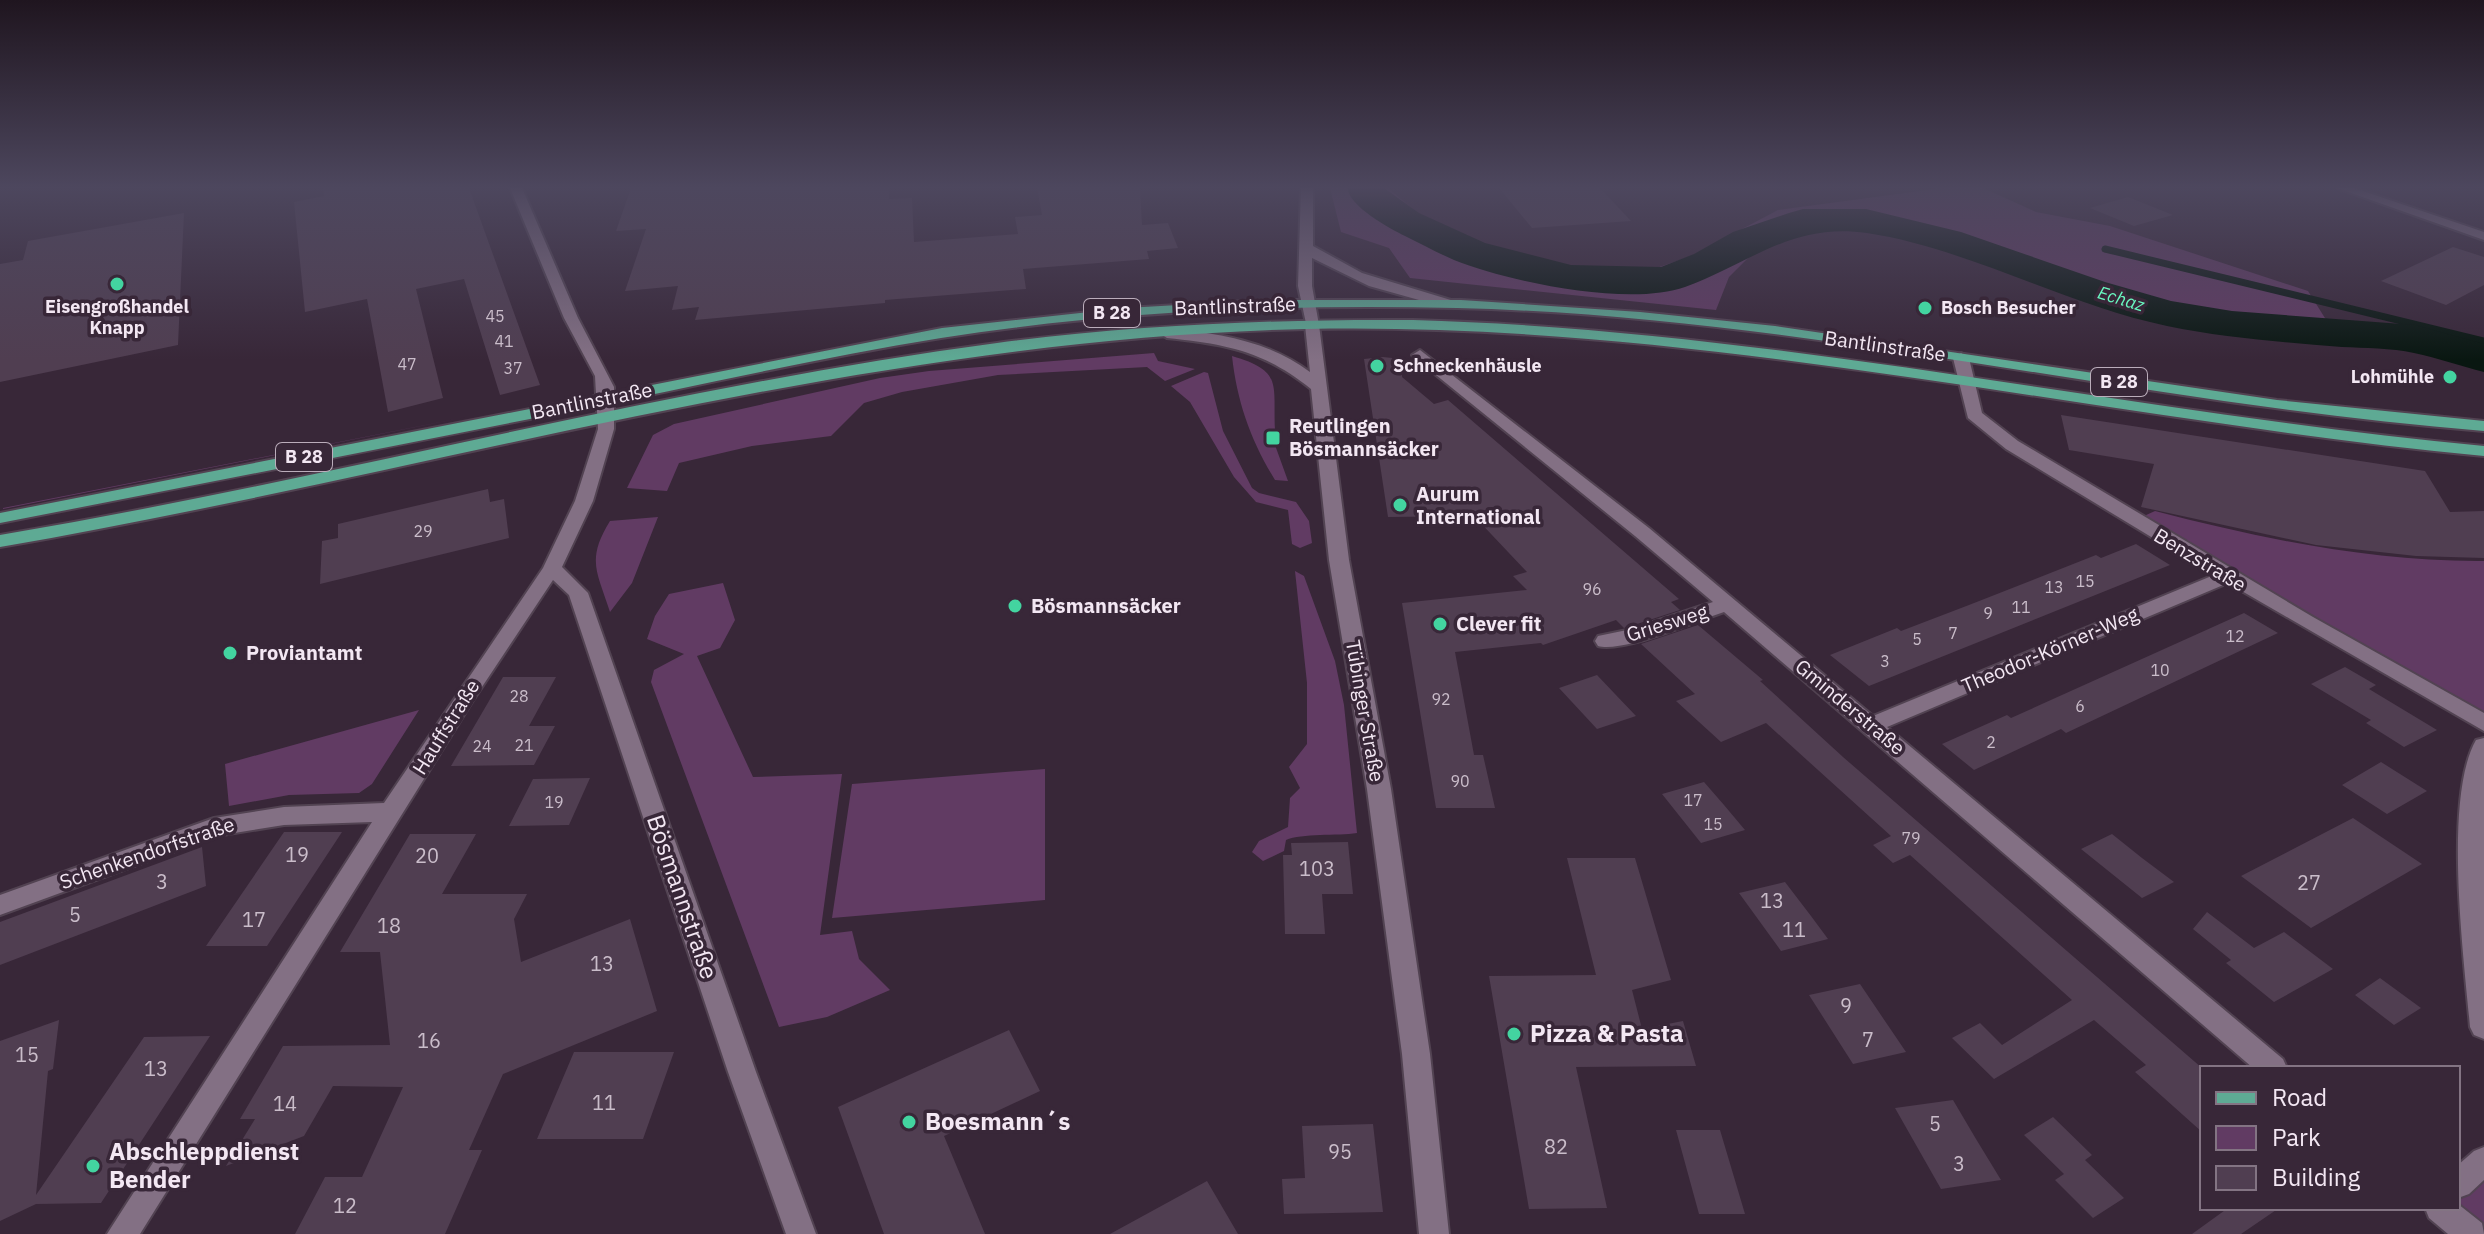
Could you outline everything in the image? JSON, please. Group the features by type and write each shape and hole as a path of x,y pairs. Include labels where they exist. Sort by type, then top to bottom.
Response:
{"main road":[{"name":"Bantlinstraße","path":"0,518 607,396 967,329 1141,311 1308,303 1449,304 1640,316 1961,358 2290,407 2484,426"},
{"name":"Bantlinstraße","path":"0,541 906,361 1009,346 1156,332 1312,325 1487,327 1652,338 1965,380 2271,426 2484,451"},
{"path":"2271,426 2354,451"}],"street":[{"name":"Hauffstraße","path":"122,1234 464,697 552,568 592,480 607,420 603,376 571,318 540,246"},
{"name":"Tübinger Straße","path":"1307,248 1308,303 1339,560 1379,789 1416,1054 1434,1234"},
{"path":"1307,248 1334,267 1367,281 1449,304"},
{"path":"1156,332 1231,340 1257,347 1287,362 1320,388"},
{"name":"Gminderstraße","path":"1420,355 1556,461 1728,604 2271,1066"},
{"name":"Benzstraße","path":"1961,358 1974,415 1992,431 2228,576 2484,723"},
{"name":"Bösmannstraße","path":"552,568 578,593 742,1072 801,1234"},
{"name":"Theodor-Körner-Weg","path":"1872,725 2228,576"},
{"name":"Griesweg","path":"1605,641 1635,635 1728,604"},
{"path":"2484,746 2475,798 2471,885 2484,1027"},
{"name":"Schenkendorfstraße","path":"0,905 214,827 284,816 392,812"},
{"path":"2460,1182 2484,1161"},
{"path":"2442,1210 2471,1234"}],"green space":[{"path":"1382,246 1481,246 1575,270 1610,272 1651,270 1711,246 1760,246 1729,277 1716,310 1410,278 1389,248"},
{"path":"1939,246 2170,246 2308,291 2340,342 2269,334 2130,310 2022,278"},
{"path":"1154,353 1158,361 1195,369 1165,381 1147,367 998,375 902,392 864,403 831,436 752,446 679,463 667,491 627,488 653,435 674,424 880,378 929,371"},
{"path":"1232,356 1260,367 1272,381 1275,430 1268,430 1268,445 1275,445 1288,481 1275,480 1252,436 1237,389"},
{"path":"1208,373 1223,431 1252,488 1259,493 1296,502 1309,521 1312,543 1300,548 1292,544 1288,510 1256,502 1234,477 1190,402 1171,386"},
{"path":"466,417 3,509 3,508"},
{"path":"2155,511 2318,547 2401,558 2484,561 2484,723 2135,520"},
{"path":"658,517 632,583 610,612 596,566 603,534 610,521"},
{"path":"1295,571 1304,576 1335,661 1344,705 1357,833 1286,840 1284,851 1263,861 1252,852 1259,841 1288,827 1290,798 1300,788 1289,767 1307,744 1307,683"},
{"path":"723,583 735,620 720,648 697,656 753,777 842,774 820,935 852,931 859,959 890,990 827,1017 779,1027 651,682 654,670 684,654 647,639 655,616 669,594"},
{"path":"419,710 372,784 359,793 289,795 229,806 225,764"},
{"path":"1045,769 1045,900 832,918 852,784"},
{"path":"2484,1161 2484,1234 2460,1210 2460,1182"}],"building":[{"path":"27,246 183,246 178,345 0,382 0,264 23,260"},
{"path":"298,246 490,246 540,385 500,395 464,279 416,289 443,398 388,412 367,299 305,312"},
{"path":"640,246 1177,246 1178,248 1147,251 1149,259 1023,269 1026,289 695,320 699,307 672,310 678,286 625,291"},
{"path":"2453,247 2484,257 2484,285 2446,305 2381,281"},
{"path":"1364,359 1402,359 1402,377 1434,404 1448,400 1679,599 1671,602 1680,610 1624,628 1616,620 1543,645 1455,652 1474,755 1483,755 1495,808 1436,808 1402,603 1527,590 1513,576 1527,572 1474,516 1388,517"},
{"path":"2061,415 2425,471 2450,512 2484,511 2484,558 2416,556 2316,545 2141,507 2154,464 2069,450"},
{"path":"488,489 490,502 504,499 509,538 320,584 322,541 338,538 338,524"},
{"path":"2136,544 2170,565 1869,686 1830,655 1897,628 1901,631 2096,555 2101,558"},
{"path":"2244,613 2278,633 2066,733 2061,729 1974,770 1942,744 2007,715 2011,718"},
{"path":"1698,625 1763,680 1760,681 1843,757 2200,1066 2200,1130 2135,1072 2146,1065 2094,1020 1994,1079 1952,1038 1980,1023 2002,1045 2072,1000 1910,855 1893,863 1873,845 1891,836 1766,723 1721,742 1676,701 1695,694 1641,644"},
{"path":"2345,667 2376,685 2369,689 2437,730 2404,747 2366,723 2371,720 2311,684"},
{"path":"1597,675 1636,716 1597,729 1559,688"},
{"path":"503,677 556,677 529,726 555,726 534,765 451,766"},
{"path":"2381,762 2427,791 2387,814 2342,785"},
{"path":"590,778 569,825 509,826 533,779"},
{"path":"1704,782 1745,830 1701,843 1662,794"},
{"path":"2353,818 2422,864 2311,928 2241,876"},
{"path":"284,832 342,832 267,946 206,946"},
{"path":"410,834 476,834 442,894 527,894 514,919 521,962 630,919 657,1011 503,1074 469,1150 482,1150 445,1234 295,1234 325,1177 362,1177 403,1087 333,1086 304,1136 226,1166 255,1119 240,1119 283,1046 390,1045 380,952 340,952"},
{"path":"2112,834 2174,882 2142,898 2081,849"},
{"path":"1348,842 1353,894 1322,894 1325,934 1285,934 1283,855 1292,855 1291,843"},
{"path":"202,847 206,886 0,965 0,922"},
{"path":"1567,858 1635,858 1671,980 1632,990 1642,1029 1683,1021 1696,1066 1576,1067 1607,1208 1529,1209 1489,976 1596,975"},
{"path":"1785,882 1828,939 1781,951 1739,893"},
{"path":"2207,912 2254,948 2284,932 2333,969 2274,1002 2226,963 2231,960 2193,929"},
{"path":"2380,978 2421,1008 2394,1025 2355,995"},
{"path":"1860,984 1906,1052 1853,1064 1809,995"},
{"path":"59,1020 53,1069 48,1071 36,1195 144,1037 210,1036 101,1203 36,1204 0,1221 0,1041"},
{"name":"Boesmann´s","path":"1009,1030 1040,1091 944,1136 985,1234 884,1234 838,1107"},
{"path":"574,1052 674,1052 643,1139 537,1139"},
{"path":"1953,1100 2001,1180 1941,1189 1895,1108"},
{"path":"2053,1117 2092,1155 2085,1160 2124,1198 2093,1218 2055,1180 2064,1174 2024,1135"},
{"path":"1373,1124 1383,1212 1284,1214 1282,1179 1305,1178 1302,1126"},
{"path":"1676,1130 1720,1130 1745,1214 1699,1214"},
{"path":"1207,1181 1238,1234 1110,1234"},
{"path":"2225,1210 2276,1210 2241,1234 2192,1234"}],"waterway":[{"name":"Echaz","path":"1457,246 1570,278 1616,281 1667,279 1709,263 1739,246"},
{"name":"Echaz","path":"1960,246 2090,291 2167,313 2232,324 2415,339 2484,358"},
{"path":"2105,249 2484,341"}],"place":[{"name":"Eisengroßhandel Knapp","path":"117,284"},
{"name":"Bosch Besucher","path":"1925,308"},
{"name":"Schneckenhäusle","path":"1377,366"},
{"name":"Lohmühle","path":"2450,377"},
{"name":"Reutlingen Bösmannsäcker","path":"1273,438"},
{"name":"Aurum International","path":"1400,505"},
{"name":"Bösmannsäcker","path":"1015,606"},
{"name":"Clever fit","path":"1440,624"},
{"name":"Proviantamt","path":"230,653"},
{"name":"Pizza & Pasta","path":"1514,1034"},
{"name":"Boesmann´s","path":"909,1122"},
{"name":"Abschleppdienst Bender","path":"93,1166"}]}
